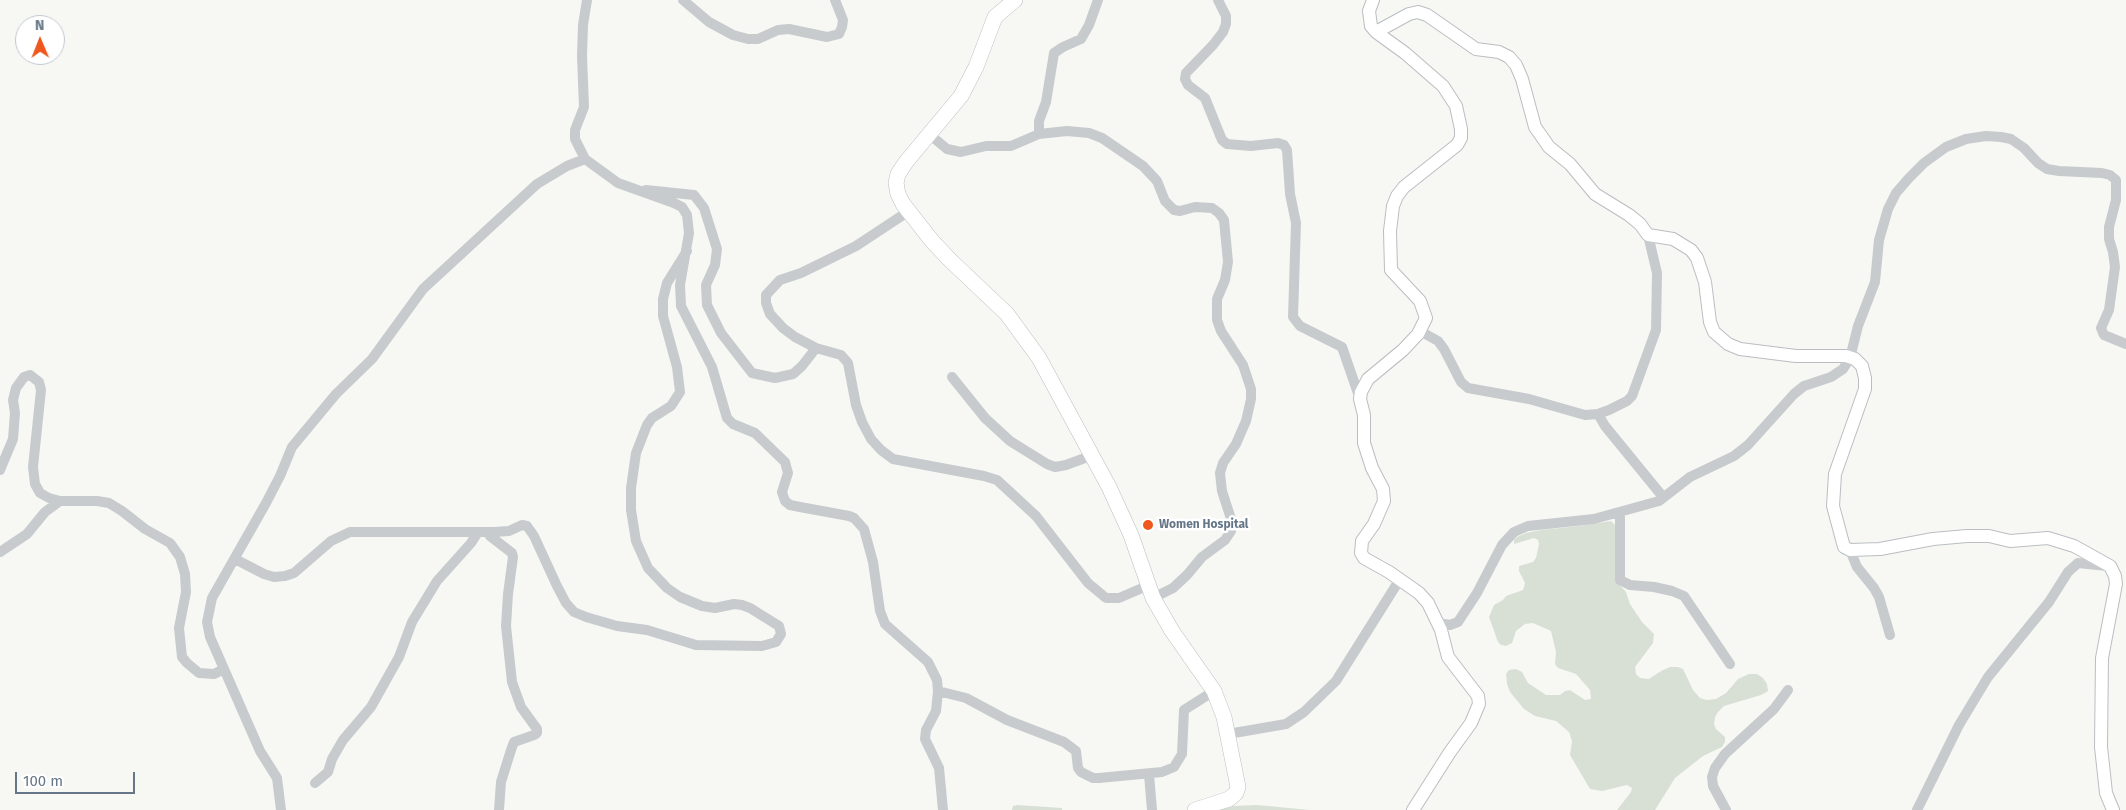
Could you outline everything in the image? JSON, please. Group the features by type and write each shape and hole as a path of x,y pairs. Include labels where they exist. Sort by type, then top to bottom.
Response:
{"highway":[{"path":"1015,0 995,17 976,67 961,96 898,174 896,183 898,194 908,211 950,260 996,302 1018,327 1049,375 1093,455 1131,535 1150,592 1172,631 1214,691 1223,712 1238,788 1236,794 1229,799 1195,810"}],"main road":[{"path":"1373,0 1369,19 1371,26 1443,86 1456,106 1460,118 1461,138 1457,145 1410,182 1397,196 1393,206 1390,231 1391,270 1420,301 1426,318 1420,331 1403,350 1368,380 1361,392 1360,398 1364,415 1364,443 1369,461 1383,490 1384,501 1378,518 1362,541 1361,553 1364,558 1400,579 1419,593 1428,603 1438,623 1448,657 1478,696 1479,704 1471,723 1413,810"},
{"path":"1376,32 1408,14 1418,12 1427,15 1476,49 1499,52 1509,57 1516,65 1522,79 1535,127 1549,147 1570,164 1595,194 1629,215 1640,224 1648,235 1660,236 1684,244 1697,258 1704,282 1710,322 1714,332 1728,344 1740,349 1768,353 1850,358 1855,359 1862,366 1865,389 1835,474 1833,492 1834,506 1844,546 1850,550 1880,549 1933,539 1968,536 1989,536 2010,541 2048,538 2074,546 2110,566 2115,576 2116,584 2102,658 2101,747 2106,793 2113,810"}],"street":[{"path":"587,0 583,25 582,56 584,107 575,130 574,139 584,159 618,183 682,207 687,214 689,224 687,251 680,285 681,306 712,367 727,418 733,424 755,433 785,462 788,474 782,492 785,501 790,505 849,516 854,518 864,529 873,562 878,602 882,617 888,628 928,662 934,672 938,691 936,711 926,730 925,739 939,768 943,810"},
{"path":"683,0 709,22 733,35 748,39 758,39 778,30 789,30 827,37 839,34 843,20 835,0"},
{"path":"1039,134 1039,121 1048,91 1054,54 1063,47 1081,39 1086,34 1098,0"},
{"path":"1218,0 1226,16 1223,32 1186,73 1185,79 1188,85 1205,98 1222,140 1227,144 1251,146 1278,143 1284,145 1287,150 1290,194 1296,223 1293,317 1300,326 1342,347 1360,398"},
{"path":"908,211 856,246 801,273 780,280 766,294 766,302 770,314 783,328 800,340 816,348 841,355 848,363 856,405 862,422 871,438 881,450 893,459 997,480 1036,516 1088,583 1106,598 1119,598 1173,588 1202,557 1225,540 1231,531 1232,522 1222,491 1220,473 1223,463 1236,444 1246,422 1251,394 1243,366 1221,331 1217,320 1217,299 1225,280 1228,262 1224,220 1212,208 1195,207 1180,211 1174,210 1165,201 1160,186 1152,174 1126,153 1102,138 1077,131 1039,134 1011,146 986,146 962,152 947,149 929,134"},
{"path":"1438,623 1450,625 1458,622 1477,593 1502,545 1514,532 1528,526 1578,521 1659,501 1690,477 1734,456 1748,445 1794,394 1804,386 1831,377 1843,369 1850,358 1858,326 1875,282 1877,252 1882,227 1896,193 1924,163 1946,147 1966,139 1986,136 2010,139 2024,148 2038,163 2047,169 2102,173 2110,175 2116,180 2116,200 2109,227 2109,239 2115,267 2109,310 2101,328 2104,334 2126,344"},
{"path":"281,810 280,789 277,778 260,751 210,637 207,617 215,592 280,476 292,446 336,394 372,359 423,289 531,189 567,166 584,159"},
{"path":"618,183 647,191 694,195 700,200 717,249 715,265 706,285 707,305 721,333 752,373 767,377 784,378 793,374 802,366 816,348"},
{"path":"1420,331 1438,341 1461,382 1468,388 1529,399 1585,415 1598,414 1627,402 1632,396 1656,330 1657,273 1648,235"},
{"path":"235,559 264,574 285,576 294,573 331,541 350,532 503,532 522,525 526,526 534,536 557,586 566,603 574,612 617,626 647,630 696,645 762,646 771,644 781,634 779,626 742,605 709,608 680,597 667,588 648,568 636,541 631,510 631,488 636,453 647,425 652,418 671,406 680,392 677,367 663,316 663,299 667,283 687,251"},
{"path":"0,470 14,439 15,413 13,400 16,388 24,376 30,375 39,382 41,390 33,468 35,484 44,496 60,501 97,500 109,503 145,529 170,543 180,557 185,574 186,592 179,628 182,656 186,663 199,673 214,674 224,669"},
{"path":"952,377 985,418 1010,441 1047,464 1055,467 1066,465 1093,455"},
{"path":"1598,414 1605,426 1663,497"},
{"path":"0,552 27,534 45,512 60,501"},
{"path":"1620,512 1620,580 1630,585 1654,587 1684,596 1730,664"},
{"path":"314,783 328,772 332,759 343,740 371,707 399,657 412,622 429,594 444,572 471,542 483,532"},
{"path":"483,532 512,553 506,626 512,682 521,707 537,728 537,733 534,736 514,742 510,750 501,782 499,810"},
{"path":"1850,550 1857,568 1879,597 1890,636"},
{"path":"1916,810 1959,725 1988,677 2049,602 2068,572 2078,563 2110,566"},
{"path":"1228,734 1286,724 1304,712 1336,681 1400,579"},
{"path":"1726,810 1713,786 1712,777 1715,768 1725,754 1774,709 1788,690"},
{"path":"938,691 966,698 1007,720 1064,742 1076,751 1078,768 1088,776 1099,778 1149,774 1169,770 1180,759 1184,710 1214,691"},
{"path":"1149,774 1152,810"}],"shaded area":[{"path":"1611,521 1615,525 1616,532 1619,584 1626,592 1630,604 1642,622 1654,634 1653,643 1635,667 1636,674 1640,678 1649,679 1670,667 1678,667 1683,669 1693,690 1700,698 1707,700 1716,699 1726,693 1738,679 1749,674 1757,674 1767,684 1768,691 1761,695 1724,706 1718,712 1714,724 1716,729 1725,737 1722,747 1703,756 1675,778 1655,810 1617,810 1631,792 1632,788 1627,785 1602,791 1590,789 1570,755 1572,741 1569,732 1556,721 1535,716 1524,709 1510,692 1506,674 1509,670 1516,669 1522,672 1528,683 1546,695 1560,695 1570,690 1585,700 1591,699 1590,690 1576,674 1558,668 1555,664 1556,652 1551,631 1533,623 1525,624 1516,631 1512,643 1506,646 1501,645 1498,642 1489,617 1494,605 1506,596 1523,590 1525,583 1519,571 1519,566 1533,562 1536,558 1538,540 1534,538 1514,544 1514,540 1517,537 1541,530"},
{"path":"1257,805 1310,810 1218,810 1233,806"},
{"path":"1013,806 1062,808 1062,810 1012,810"}],"place":[{"name":"Women Hospital","path":"1148,525"}]}
